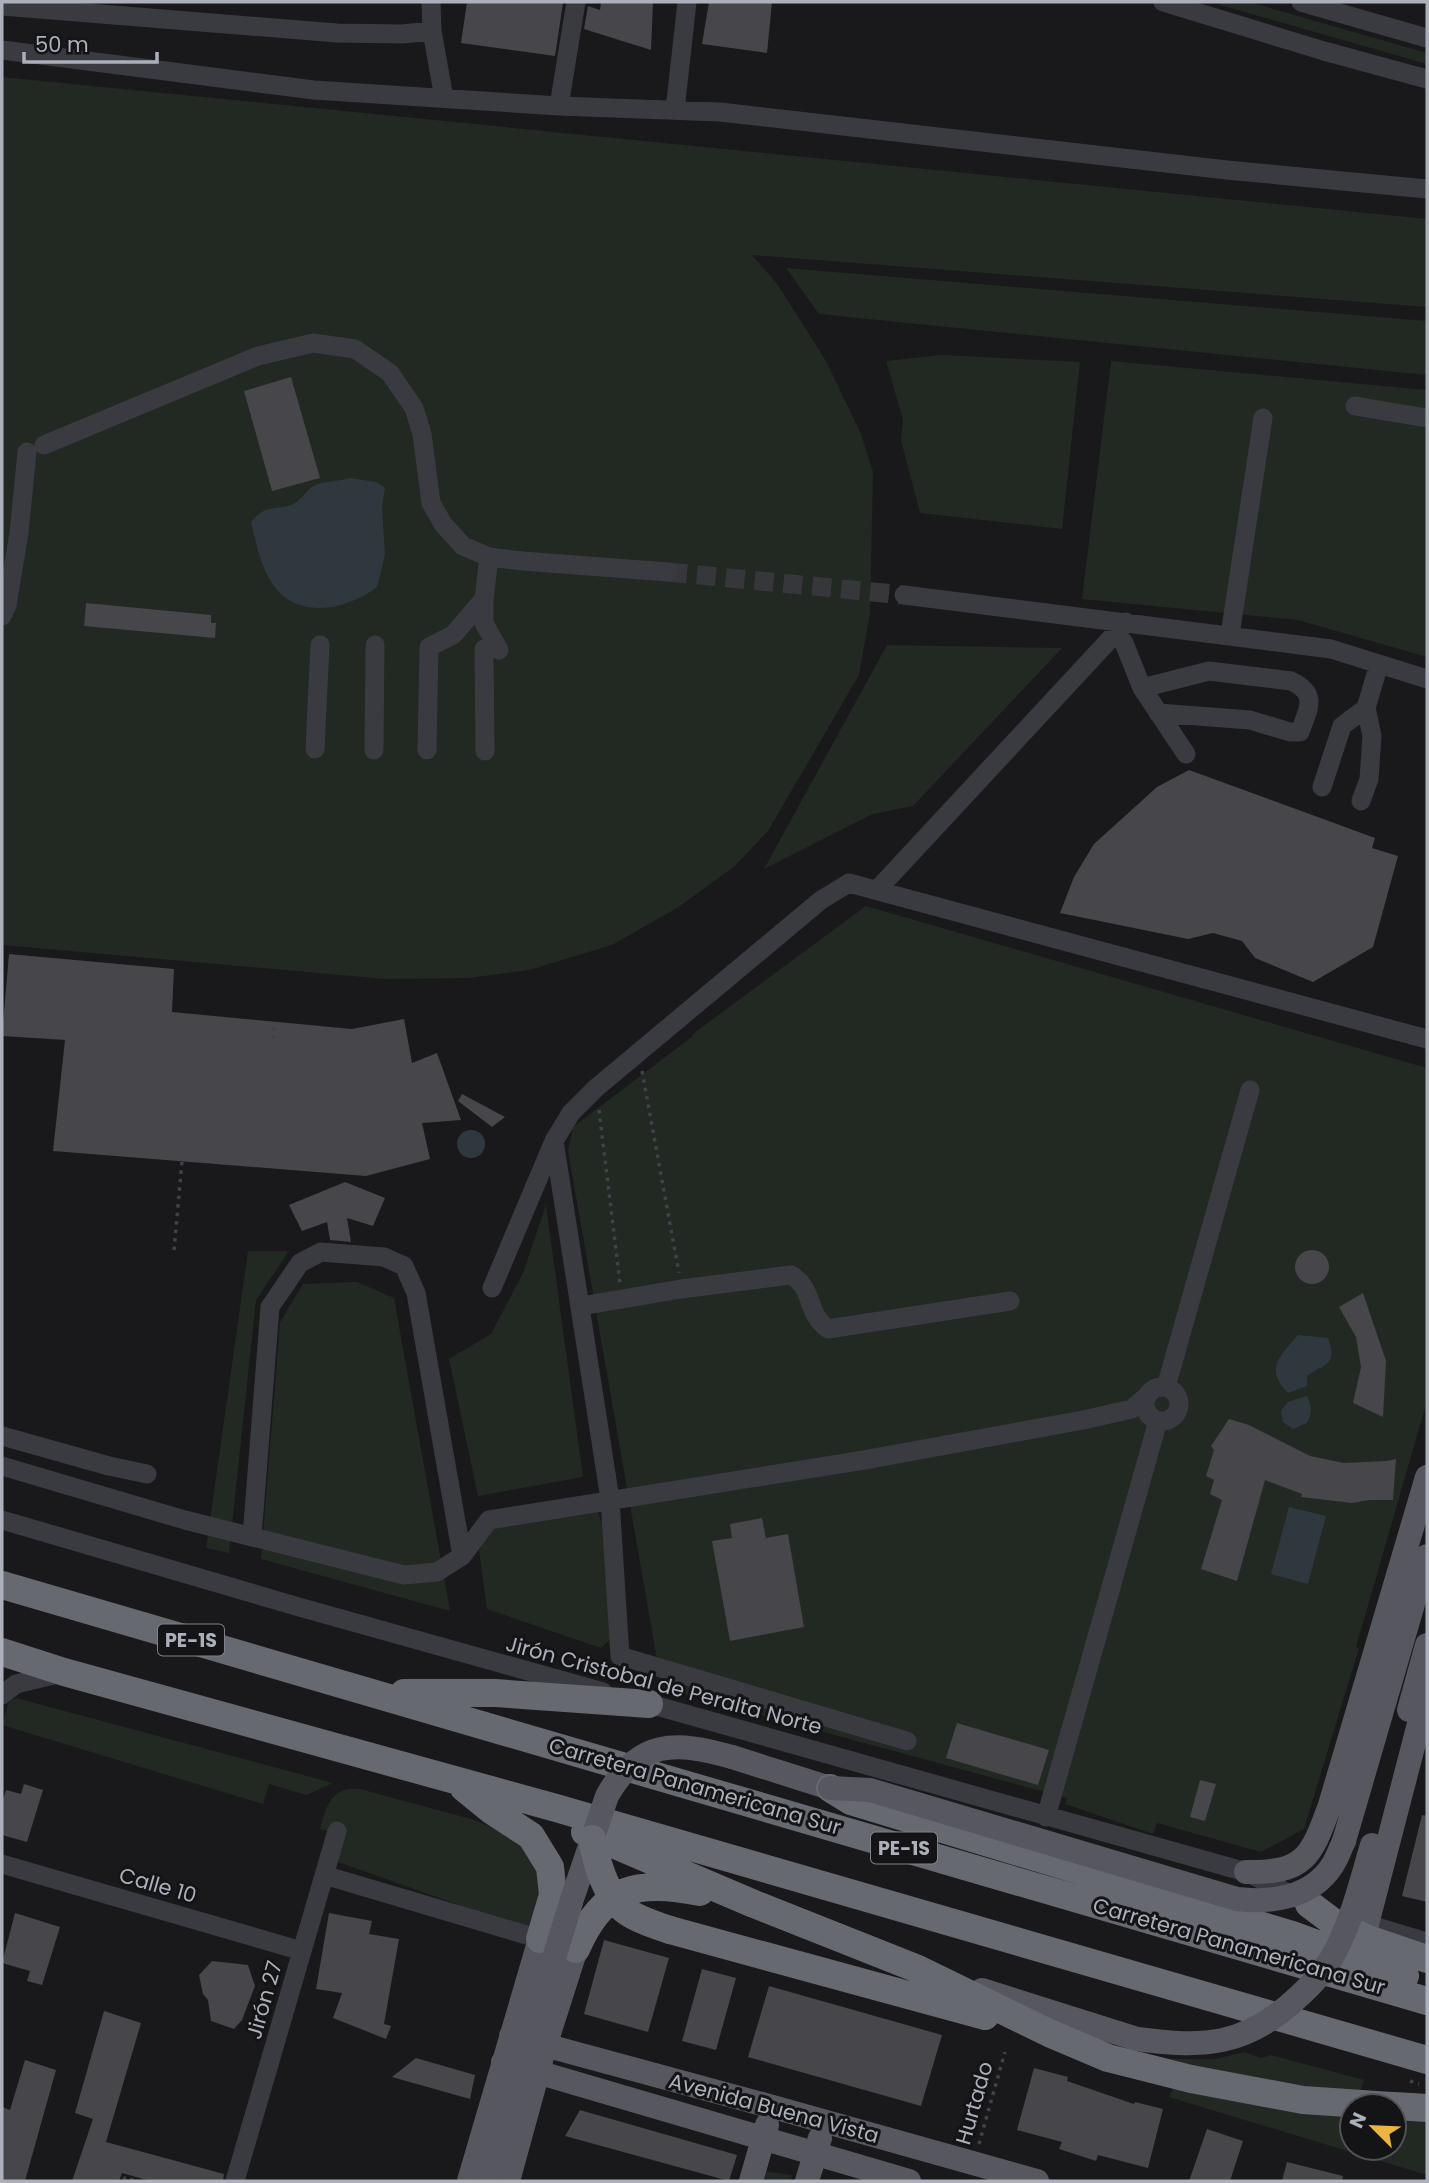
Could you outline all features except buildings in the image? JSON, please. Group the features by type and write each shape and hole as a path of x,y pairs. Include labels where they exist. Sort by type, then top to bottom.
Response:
{"highway":[{"name":"Carretera Panamericana Sur","path":"2,1585 1427,2001"},
{"path":"2,1653 556,1808 1427,2060"},
{"path":"380,1694 495,1693 649,1704"},
{"path":"456,1781 491,1810 531,1836 550,1867 553,1895 540,1939"},
{"path":"830,1788 851,1801 1292,1935 1404,1976 1427,1991"},
{"path":"556,1808 587,1833 754,1904 918,1969 1049,2033 1108,2057 1191,2079 1303,2100 1338,2102"},
{"path":"592,1839 601,1871 616,1902 627,1912 642,1919 670,1930 1049,2033"},
{"path":"576,1949 583,1931 599,1909 618,1894 644,1886 672,1887 754,1904"},
{"path":"1309,1904 1337,1925 1368,1939 1427,1959"},
{"path":"1408,2107 1427,2108"}],"main road":[{"path":"1245,1872 1276,1871 1293,1867 1316,1844 1330,1805 1427,1477"},
{"path":"486,2181 607,1796 614,1783 632,1763 666,1747 681,1745 701,1748 830,1788 870,1790 1237,1899 1261,1902 1286,1898 1309,1888 1331,1868 1344,1841 1427,1556"},
{"path":"918,1969 1137,2039 1176,2044 1223,2040 1252,2032 1286,2008 1315,1979 1337,1948 1372,1845 1427,1645"},
{"path":"1367,1924 1427,1693"},
{"path":"470,2181 540,1939"},
{"path":"508,2181 545,2046 576,1949"},
{"name":"Avenida Buena Vista","path":"510,2036 1037,2181"},
{"name":"Avenida Buena Vista","path":"503,2062 909,2181"},
{"path":"751,2181 773,2107"},
{"path":"807,2181 825,2121"}],"street":[{"path":"430,2 432,31 444,98"},
{"path":"559,106 576,2"},
{"path":"675,110 687,2"},
{"path":"1163,2 1205,8 1427,79"},
{"path":"1301,2 1427,38"},
{"path":"2,6 337,33 402,34 432,31"},
{"path":"2,50 314,90 559,106 720,113 1427,190"},
{"path":"2,614 7,605 36,449 258,356 313,344 355,349 390,373 414,408 422,434 431,503 443,523 463,545 489,557 668,572"},
{"path":"1355,406 1427,418"},
{"path":"1230,635 1263,418"},
{"path":"485,751 491,649 484,622 484,599 489,557"},
{"path":"904,595 1121,627 1230,635 1331,649 1427,679"},
{"path":"427,750 431,646 453,635 484,599"},
{"path":"1121,627 1124,643 1142,688 1186,754"},
{"path":"877,890 1121,627"},
{"path":"314,749 320,645"},
{"path":"374,645 374,750"},
{"path":"1361,802 1369,779 1372,736 1366,708 1379,664"},
{"path":"1142,688 1209,671 1291,681 1303,687 1308,695 1309,707 1300,732 1290,732 1250,720 1158,713"},
{"path":"1322,787 1342,726 1366,708"},
{"path":"492,1288 554,1141 571,1113 596,1088 821,900 849,883 1427,1039"},
{"path":"1166,1387 1250,1090"},
{"path":"554,1141 610,1499 620,1656 907,1741"},
{"path":"252,1537 270,1307 300,1263 321,1252 384,1257 404,1266 415,1293 462,1556"},
{"path":"581,1306 681,1289 791,1275 802,1281 817,1322 828,1329 1010,1301"},
{"path":"2,1466 186,1520 404,1575 437,1572 462,1556 489,1520 864,1460 1083,1420 1132,1409 1155,1388 1166,1387 1175,1392 1179,1407 1174,1418 1158,1421 1146,1411 1147,1396"},
{"path":"1046,1817 1158,1421"},
{"path":"2,1436 148,1475"},
{"name":"Jirón Cristobal de Peralta Norte","path":"2,1520 299,1607 1245,1872 1309,1904 1427,1942"},
{"path":"2,1695 16,1684 64,1672"},
{"name":"Jirón 27","path":"235,2181 337,1831"},
{"name":"Calle 10","path":"2,1864 302,1951"},
{"path":"324,1875 540,1939"}],"path":[{"path":"273,1039 274,1024"},
{"path":"639,1052 681,1289"},
{"path":"596,1088 622,1299"},
{"path":"174,1250 182,1161"},
{"name":"Hurtado","path":"973,2163 1006,2052"},
{"path":"124,2181 125,2178 135,2181"}],"shaded area":[{"path":"1221,2 1249,2 1427,53 1427,64 1220,5"},
{"path":"2,77 1427,219 1427,307 752,255 778,285 826,361 861,434 873,472 870,613 859,675 768,831 735,866 677,908 612,945 529,970 469,978 385,979 2,945"},
{"path":"786,268 1427,321 1427,375 819,314"},
{"path":"942,355 1080,362 1062,529 920,513 901,440 903,420 886,361"},
{"path":"1111,361 1427,390 1427,657 1298,620 1082,599"},
{"path":"350,478 376,482 385,488 382,507 385,555 377,587 337,606 322,608 294,603 282,595 264,569 251,522 265,510 294,504 316,485"},
{"path":"887,645 1062,648 913,806 873,814 764,869"},
{"path":"866,906 1427,1068 1427,1401 1356,1647 1359,1648 1304,1829 1261,1852 1157,1823 1153,1834 1065,1804 1067,1798 662,1688 568,1151 573,1127 694,1033"},
{"path":"471,1130 481,1134 485,1144 481,1154 471,1158 461,1154 457,1144 461,1134"},
{"path":"546,1205 583,1477 478,1496 449,1359 491,1334 523,1273"},
{"path":"248,1251 289,1251 256,1300 229,1553 206,1548"},
{"path":"357,1282 394,1298 450,1611 261,1559 280,1322 303,1284"},
{"path":"1298,1335 1328,1338 1331,1354 1328,1363 1307,1376 1307,1386 1288,1393 1277,1377 1277,1363"},
{"path":"1307,1396 1311,1409 1309,1419 1307,1423 1293,1429 1283,1422 1281,1411 1288,1402"},
{"path":"1289,1507 1326,1516 1308,1584 1271,1574"},
{"path":"597,1509 603,1527 612,1638 601,1648 487,1609 479,1550 491,1528"},
{"path":"16,1698 333,1783 306,1795 269,1784 263,1804 2,1725 9,1702"},
{"path":"347,1789 360,1789 471,1819 514,1836 537,1867 543,1892 538,1924 524,1928 335,1861 342,1835 320,1829 331,1800"},
{"path":"1245,2052 1261,2058 1271,2055 1364,2080 1360,2092 1338,2092 1338,2094 1263,2084 1169,2059 1215,2059"},
{"path":"1173,2088 1338,2110 1338,2148 1169,2097"},
{"path":"1408,2115 1427,2116 1427,2175 1384,2162 1408,2162"},
{"path":"762,2171 792,2175 791,2181 759,2181"}],"tunnel":[{"path":"668,572 904,595"}]}
